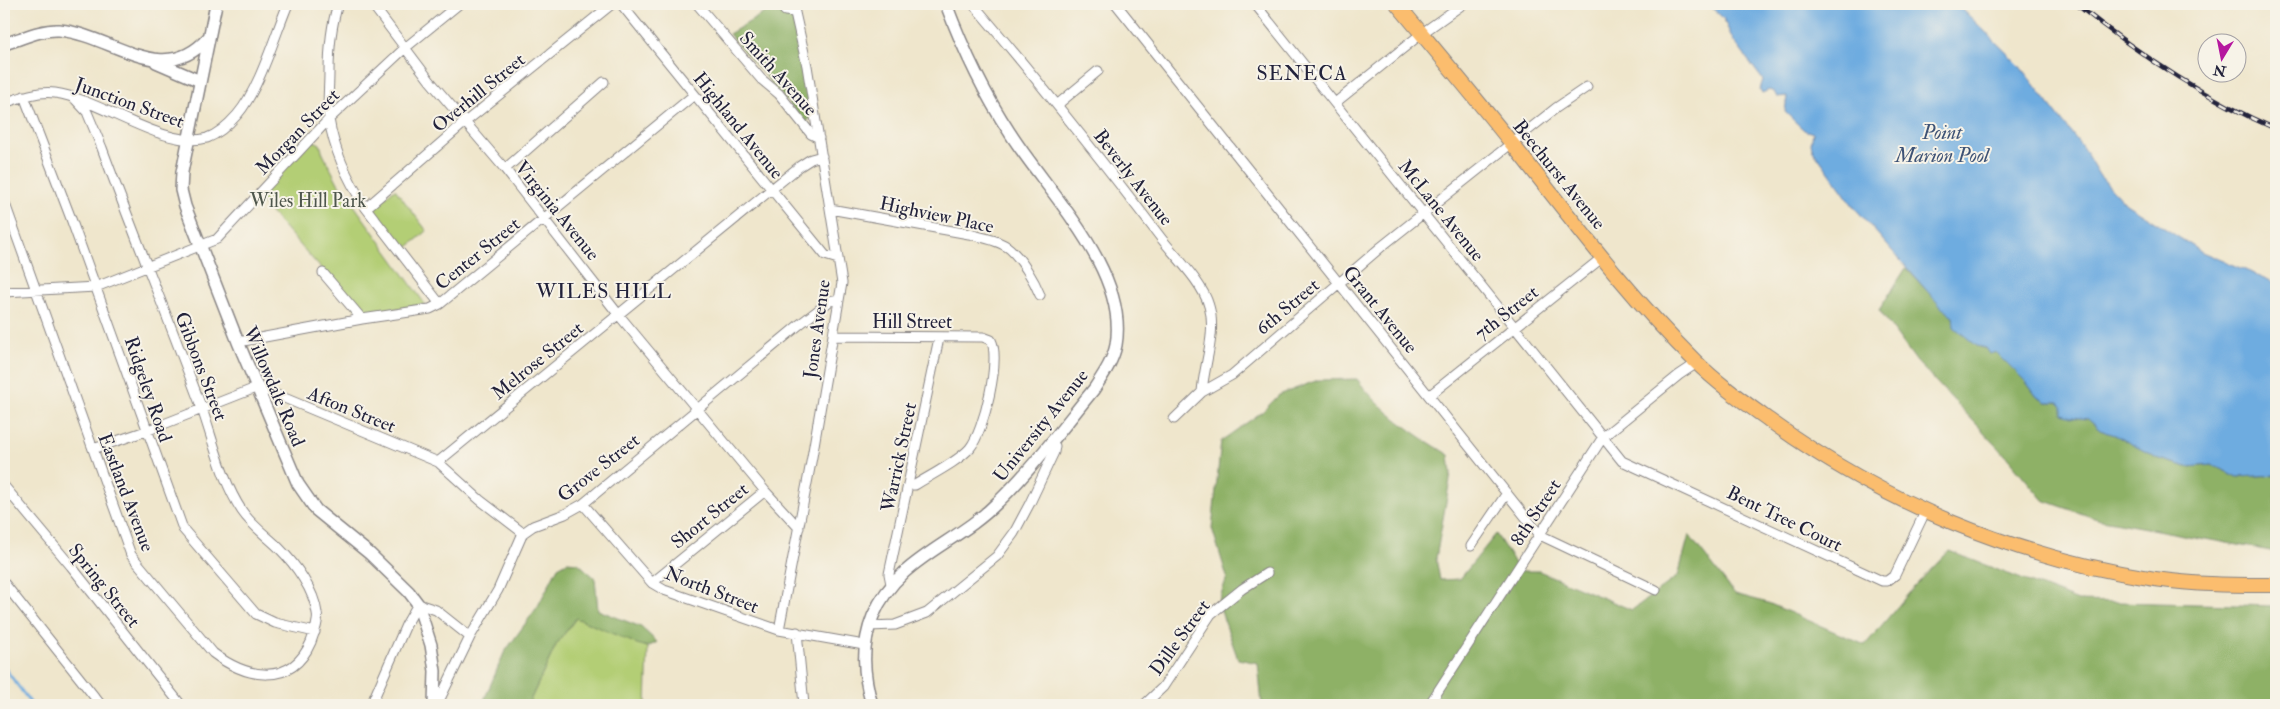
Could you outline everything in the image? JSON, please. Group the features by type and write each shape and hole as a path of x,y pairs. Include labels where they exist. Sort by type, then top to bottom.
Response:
{"main road":[{"name":"Beechurst Avenue","path":"1397,4 1512,143 1634,296 1697,363 1750,406 1811,448 1862,479 1926,510 1998,540 2047,556 2155,579 2276,585"}],"street":[{"name":"Willowdale Road","path":"216,4 188,140 182,172 181,190 200,247 238,342 306,499 316,510 370,554 418,604 431,645 436,671 436,705"},
{"name":"Junction Street","path":"4,104 37,93 56,93 74,98 163,134 188,140 208,138 223,129 238,114 258,77 288,4"},
{"path":"338,4 332,26 329,55 329,119 347,175 366,208 440,304"},
{"name":"Virginia Avenue","path":"372,4 464,123 505,169 618,314 798,528"},
{"name":"Morgan Street","path":"4,292 96,287 217,239 329,119 405,48 459,4"},
{"name":"Overhill Street","path":"366,208 464,123 612,4"},
{"name":"Highland Avenue","path":"621,4 825,255 838,259"},
{"name":"Smith Avenue","path":"697,4 761,79 779,94 811,134 819,138"},
{"path":"780,4 785,11 794,8"},
{"name":"University Avenue","path":"872,705 864,669 864,644 879,603 891,584 912,565 998,503 1094,389 1107,370 1116,346 1117,323 1114,296 1089,245 1036,173 1000,118 968,62 946,4"},
{"name":"Beverly Avenue","path":"973,4 1057,105 1196,282 1208,303 1211,318 1210,343 1202,392"},
{"name":"Grant Avenue","path":"1116,4 1240,156 1339,284 1430,395 1540,535 1656,590"},
{"name":"McLane Avenue","path":"1255,4 1603,437"},
{"path":"1335,103 1421,34 1463,4"},
{"name":"Jones Avenue","path":"779,630 842,283 808,66 794,8"},
{"path":"4,44 41,32 57,30 83,35 149,59 200,81"},
{"path":"149,59 168,60 182,58 197,50 209,37"},
{"path":"1057,105 1098,71"},
{"path":"505,169 604,82"},
{"name":"6th Street","path":"1174,419 1202,392 1232,374 1381,247 1556,108 1587,87"},
{"name":"Center Street","path":"238,342 362,318 430,309 440,304 694,95"},
{"name":"Ridgeley Road","path":"24,96 96,287 146,431 183,529 256,614 275,623 315,632"},
{"name":"Gibbons Street","path":"74,98 87,112 102,148 146,268 202,409 231,491 242,512 258,531 280,549 313,596 318,615 315,632"},
{"name":"Melrose Street","path":"438,462 771,189 800,166 811,159 822,156"},
{"name":"Eastland Avenue","path":"4,201 131,556 213,653 229,665 250,672 269,675 283,672 300,659 308,649 315,632"},
{"name":"Highview Place","path":"830,209 969,234 990,240 1009,248 1036,284 1040,295"},
{"name":"7th Street","path":"1430,395 1514,326 1603,257"},
{"path":"323,273 362,318"},
{"name":"Grove Street","path":"523,533 533,526 565,514 583,504 800,324 830,301 839,298"},
{"name":"Hill Street","path":"833,336 983,337 991,340 995,347 989,402 970,448 915,484 908,485"},
{"name":"Warrick Street","path":"891,584 889,574 939,338"},
{"name":"8th Street","path":"1430,705 1603,437 1679,375 1697,363"},
{"path":"93,449 146,431 258,387"},
{"name":"Afton Street","path":"258,387 438,462 480,500 523,533"},
{"name":"Bent Tree Court","path":"1603,437 1622,461 1882,581 1887,581 1895,575 1926,510"},
{"path":"869,626 895,625 927,613 996,556 1014,533 1054,452 1055,446 1050,442"},
{"name":"Spring Street","path":"4,486 71,566 181,705"},
{"name":"Short Street","path":"652,583 765,490"},
{"path":"1471,546 1507,493"},
{"name":"North Street","path":"583,504 652,583 664,590 779,630 864,644"},
{"path":"436,705 470,637 498,590 523,533"},
{"name":"Dille Street","path":"1144,705 1163,687 1211,614 1242,589 1267,573"},
{"path":"4,583 101,705"},
{"path":"371,705 406,625 418,604 436,610 470,637"},
{"path":"797,632 804,705"}],"green space":[{"path":"776,6 792,15 802,57 812,115 806,123 729,34"},
{"name":"Wiles Hill Park","path":"312,140 320,144 338,183 425,304 362,314 257,197"},
{"path":"395,189 427,231 403,251 371,209"},
{"path":"1906,268 1942,307 1953,316 1955,327 1977,346 1996,352 2026,382 2037,397 2046,402 2059,402 2071,417 2088,419 2100,430 2115,435 2159,459 2187,467 2212,465 2238,477 2276,475 2276,552 2097,519 2043,500 2000,449 1917,362 1879,310"},
{"path":"1357,379 1376,402 1411,431 1449,455 1451,474 1436,558 1440,580 1460,579 1496,534 1520,571 1539,571 1632,610 1678,576 1689,535 1735,594 1768,603 1865,645 1915,586 1949,551 2078,601 2276,606 2276,705 1262,705 1258,663 1238,659 1218,603 1227,577 1212,528 1221,441 1262,412 1279,395 1318,380"},
{"path":"567,562 578,563 595,578 598,610 641,627 657,642 648,647 637,644 576,618 556,645 528,705 482,705 504,653 538,606 558,567"},
{"path":"576,618 648,647 646,705 528,705 556,645"}],"water":[{"name":"Point Marion Pool","path":"1708,4 1957,4 2018,64 2083,148 2099,175 2126,204 2202,252 2276,283 2276,475 2238,477 2212,465 2187,467 2159,459 2115,435 2100,430 2088,419 2062,414 2062,407 2059,402 2046,402 2037,397 2026,382 1996,352 1990,354 1986,348 1977,346 1954,327 1953,316 1942,308 1854,207 1813,150 1811,144 1813,133 1804,130 1785,112 1787,96 1777,97 1774,92 1769,90 1762,93 1760,89 1763,80 1733,40 1723,18"}],"waterway":[{"path":"4,667 32,705"}],"railway":[{"path":"2076,4 2147,57 2197,89 2276,129"}],"district":[{"name":"SENECA","path":"1302,73"},
{"name":"WILES HILL","path":"604,291"}]}
